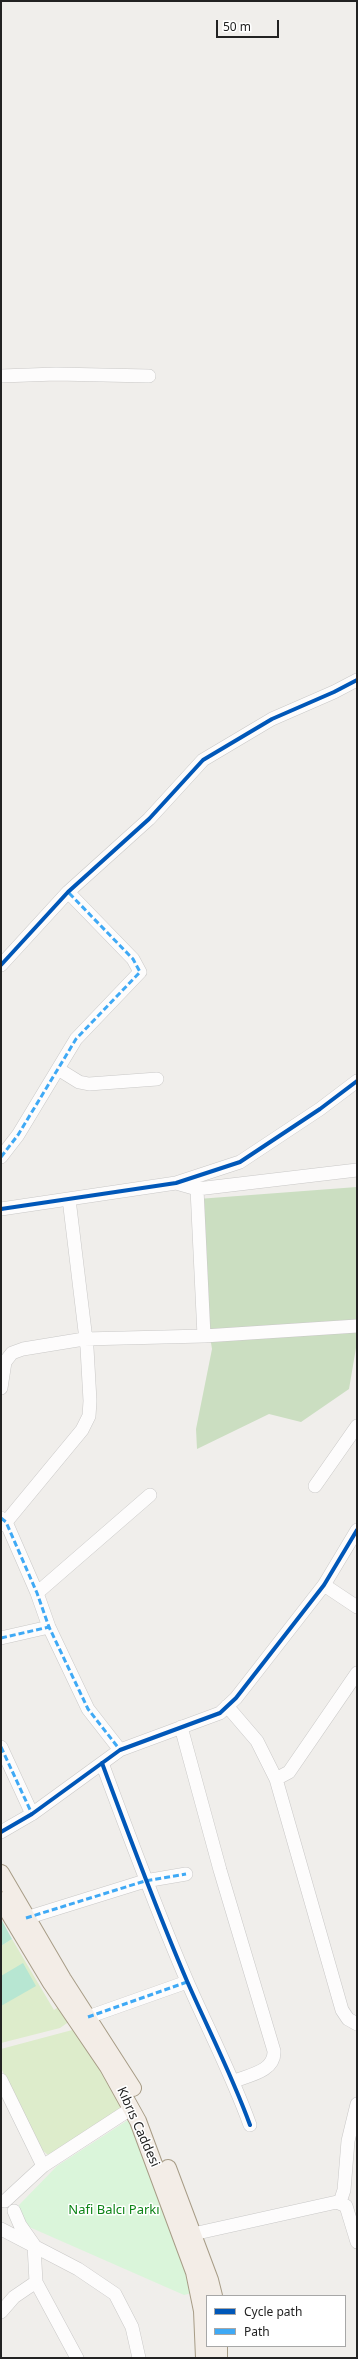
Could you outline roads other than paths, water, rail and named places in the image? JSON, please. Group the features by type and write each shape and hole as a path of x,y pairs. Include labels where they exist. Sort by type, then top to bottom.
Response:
{"main road":[{"path":"1,1873 26,1918 88,2017 120,2064 142,2103 193,2234 214,2295"},
{"name":"Kıbrıs Caddesi","path":"1,1900 51,1983 108,2067 132,2108 194,2272 202,2311 204,2358"},
{"path":"219,2347 220,2358"}],"street":[{"path":"1,376 56,374 149,376"},
{"path":"1,964 68,892 149,819 203,760 272,719 334,692 357,680"},
{"path":"1,1158 18,1135 76,1039 140,972 133,959 68,892"},
{"path":"58,1069 79,1082 89,1084 157,1079"},
{"path":"1,1209 176,1183 240,1162 320,1109 357,1081"},
{"path":"176,1183 197,1189 357,1170"},
{"path":"197,1189 204,1336"},
{"path":"69,1198 91,1406 87,1421 3,1522 37,1593 49,1627 88,1709 120,1750"},
{"path":"1,1388 3,1368 12,1353 23,1349 84,1339 204,1336 357,1326"},
{"path":"315,1486 357,1426"},
{"path":"37,1593 150,1495"},
{"path":"1,1832 32,1814 120,1750 220,1713 236,1698 352,1548 357,1530"},
{"path":"324,1585 357,1607"},
{"path":"1,1638 49,1627"},
{"path":"276,1779 289,1772 357,1673"},
{"path":"227,1706 257,1741 276,1779 342,2010 348,2019 357,2024"},
{"path":"181,1727 220,1870 274,2050 273,2059 267,2068 234,2081"},
{"path":"1,1747 32,1814"},
{"path":"102,1763 146,1881 188,1982 234,2081 250,2125"},
{"path":"26,1918 146,1881 186,1874"},
{"path":"88,2017 188,1982"},
{"path":"1,2080 43,2166"},
{"path":"340,2202 344,2190 348,2141 357,2104"},
{"path":"7,2204 43,2166 132,2108"},
{"path":"193,2234 325,2203 340,2202 348,2210 357,2242"},
{"path":"1,2229 11,2223 7,2204"},
{"path":"7,2204 34,2245 36,2282 77,2358"},
{"path":"1,2229 78,2268 115,2294 132,2327 139,2358"},
{"path":"1,2312 6,2298 36,2282"}],"park label":[{"name":"Nafi Balcı Parkı","path":"114,2210"}]}
